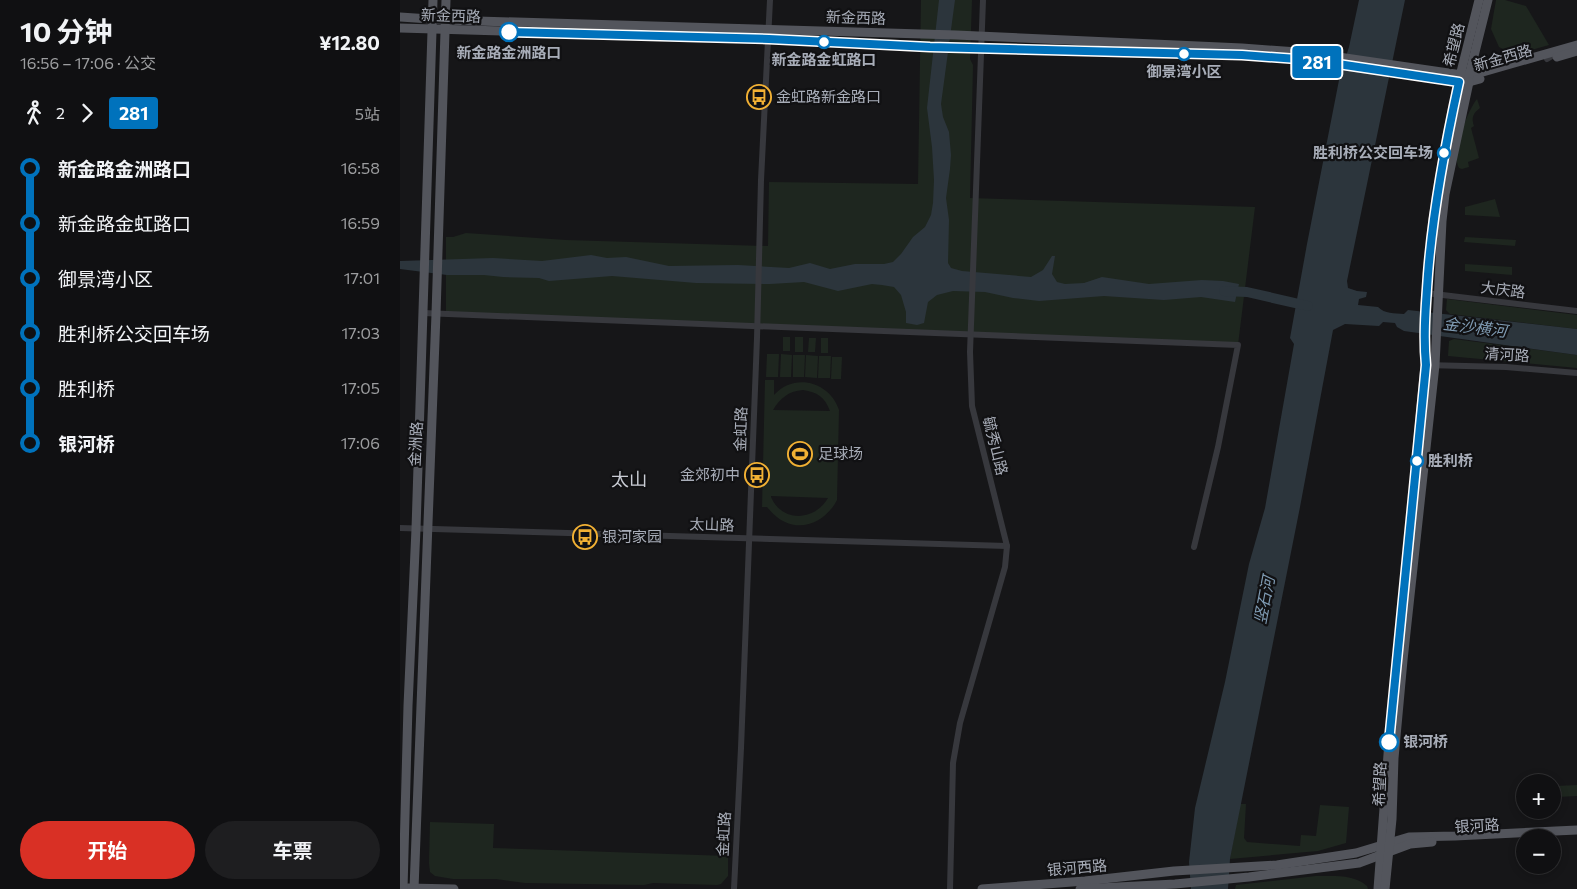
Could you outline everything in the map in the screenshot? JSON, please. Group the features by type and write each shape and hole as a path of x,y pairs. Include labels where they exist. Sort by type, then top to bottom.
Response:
{"main road":[{"name":"金洲路","path":"402,888 433,0"},
{"name":"金洲路","path":"414,888 446,0"},
{"name":"希望路","path":"1428,362 1435,352 1445,194 1464,79 1480,0"},
{"name":"希望路","path":"1378,889 1380,856 1386,843 1428,362 1425,304 1433,220 1444,152 1488,0"},
{"name":"新金西路","path":"400,17 445,20 956,35 1232,48 1311,57 1464,79 1548,59 1574,48"},
{"name":"新金西路","path":"400,28 769,39 930,47 1311,57"},
{"name":"新金西路","path":"1464,79 1574,48"},
{"name":"银河路","path":"1386,843 1410,837 1577,830"},
{"name":"银河路","path":"1380,856 1410,844 1577,835"},
{"name":"希望路","path":"1385,889 1389,852 1386,843"},
{"name":"银河西路","path":"982,889 1085,881 1174,871 1248,865 1277,865 1346,855 1386,843"},
{"name":"银河西路","path":"1080,889 1175,884 1249,877 1359,863 1380,856"},
{"path":"402,888 454,889"}],"street":[{"name":"金虹路","path":"734,889 749,539 761,180 770,0"},
{"name":"毓秀山路","path":"950,889 953,762 960,723 1005,567 1007,546 972,406 970,334 982,0"},
{"path":"1574,48 1577,40"},
{"name":"大庆路","path":"1426,293 1577,311"},
{"path":"423,313 1238,345 1218,447 1194,547"},
{"name":"清河路","path":"1428,362 1577,373"},
{"name":"太山路","path":"400,528 1007,546"}],"shaded area":[{"path":"921,0 972,0 970,59 973,65 970,198 1255,207 1238,345 446,315 446,237 466,233 566,240 768,246 769,182 918,184"},
{"path":"1496,0 1505,0 1526,6 1549,45 1513,54 1499,47 1491,29"},
{"path":"1477,99 1480,108 1473,116 1474,126 1471,128 1479,158 1468,162 1469,167 1462,169 1459,168 1457,162 1461,133"},
{"path":"1495,199 1500,217 1465,215 1465,207"},
{"path":"1465,237 1516,240 1515,246 1464,242"},
{"path":"1465,264 1512,267 1512,275 1465,271"},
{"path":"1447,299 1577,315 1577,329 1450,314 1446,310"},
{"path":"783,337 790,337 790,351 783,351"},
{"path":"795,337 803,337 803,352 795,352"},
{"path":"809,338 816,338 815,352 808,352"},
{"path":"821,338 828,338 828,353 821,353"},
{"path":"1454,339 1577,355 1577,368 1448,356 1449,341"},
{"path":"767,354 779,354 778,377 766,377"},
{"path":"781,354 792,355 791,377 780,377"},
{"path":"793,355 805,355 804,377 793,377"},
{"path":"806,355 818,356 817,378 805,377"},
{"path":"819,356 831,356 830,378 818,378"},
{"path":"832,357 842,357 841,379 831,379"},
{"name":"足球场","path":"765,380 774,380 774,395 782,388 792,384 801,382 811,383 828,393 839,410 837,500 822,518 816,522 801,525 785,522 775,516 767,507 762,507","holes":["803,390 820,396 826,402 830,411 773,410 785,396","771,496 828,498 815,511 799,516 790,515 783,511"]},
{"path":"1577,785 1577,796 1561,797 1561,786"},
{"path":"1240,804 1246,804 1244,838 1247,842 1300,846 1301,835 1316,836 1320,805 1349,807 1346,843 1318,851 1230,859"},
{"path":"430,822 494,824 493,848 728,856 728,876 721,884 717,885 653,883 644,885 525,883 496,879 453,879 435,876 430,872 429,863"},
{"path":"1316,876 1337,876 1356,879 1367,886 1368,889 1235,889 1236,885"}],"water":[{"path":"939,0 955,0 941,104 943,117 949,132 951,155 946,198 949,220 948,263 951,268 962,271 1031,277 1043,270 1052,256 1055,256 1052,274 1057,282 1065,284 1084,283 1102,277 1149,284 1202,280 1223,281 1239,284 1235,302 1201,297 1164,300 1104,296 1039,301 985,292 953,291 937,295 928,302 924,323 917,325 906,323 906,312 901,295 894,287 882,285 872,284 838,291 804,282 770,284 696,283 612,276 549,281 539,278 447,275 400,269 400,261 493,258 542,261 591,255 607,258 626,257 669,266 738,265 789,268 810,263 830,269 855,264 884,264 893,262 913,237 925,227 931,215 934,180 927,108"},
{"path":"1359,0 1405,0 1347,281 1348,288 1367,292 1366,297 1359,299 1358,305 1378,307 1393,313 1404,314 1408,310 1577,329 1577,355 1404,331 1397,327 1395,323 1383,322 1379,326 1345,324 1333,330 1230,859 1228,889 1191,889 1189,862 1195,808 1225,682 1249,564 1265,508 1294,344 1290,338 1307,244 1340,75 1349,47"}],"waterway":[{"path":"1224,291 1247,292 1308,306"}],"bus line":[{"name":"281","path":"509,32 769,39 930,47 1242,55 1311,60 1459,82 1444,152 1433,220 1425,304 1426,365 1389,742"}],"place":[{"name":"新金路金洲路口","path":"509,32"},
{"name":"新金路金虹路口","path":"824,42"},
{"name":"御景湾小区","path":"1184,54"},
{"name":"金虹路新金路口","path":"759,97"},
{"name":"胜利桥公交回车场","path":"1444,153"},
{"name":"足球场","path":"800,454"},
{"name":"胜利桥","path":"1417,461"},
{"name":"金郊初中","path":"757,475"},
{"name":"银河家园","path":"585,537"},
{"name":"银河桥","path":"1389,742"}],"district":[{"name":"太山","path":"629,480"}],"water label":[{"name":"金沙横河","path":"1475,327"},
{"name":"竖石河","path":"1264,600"}]}
